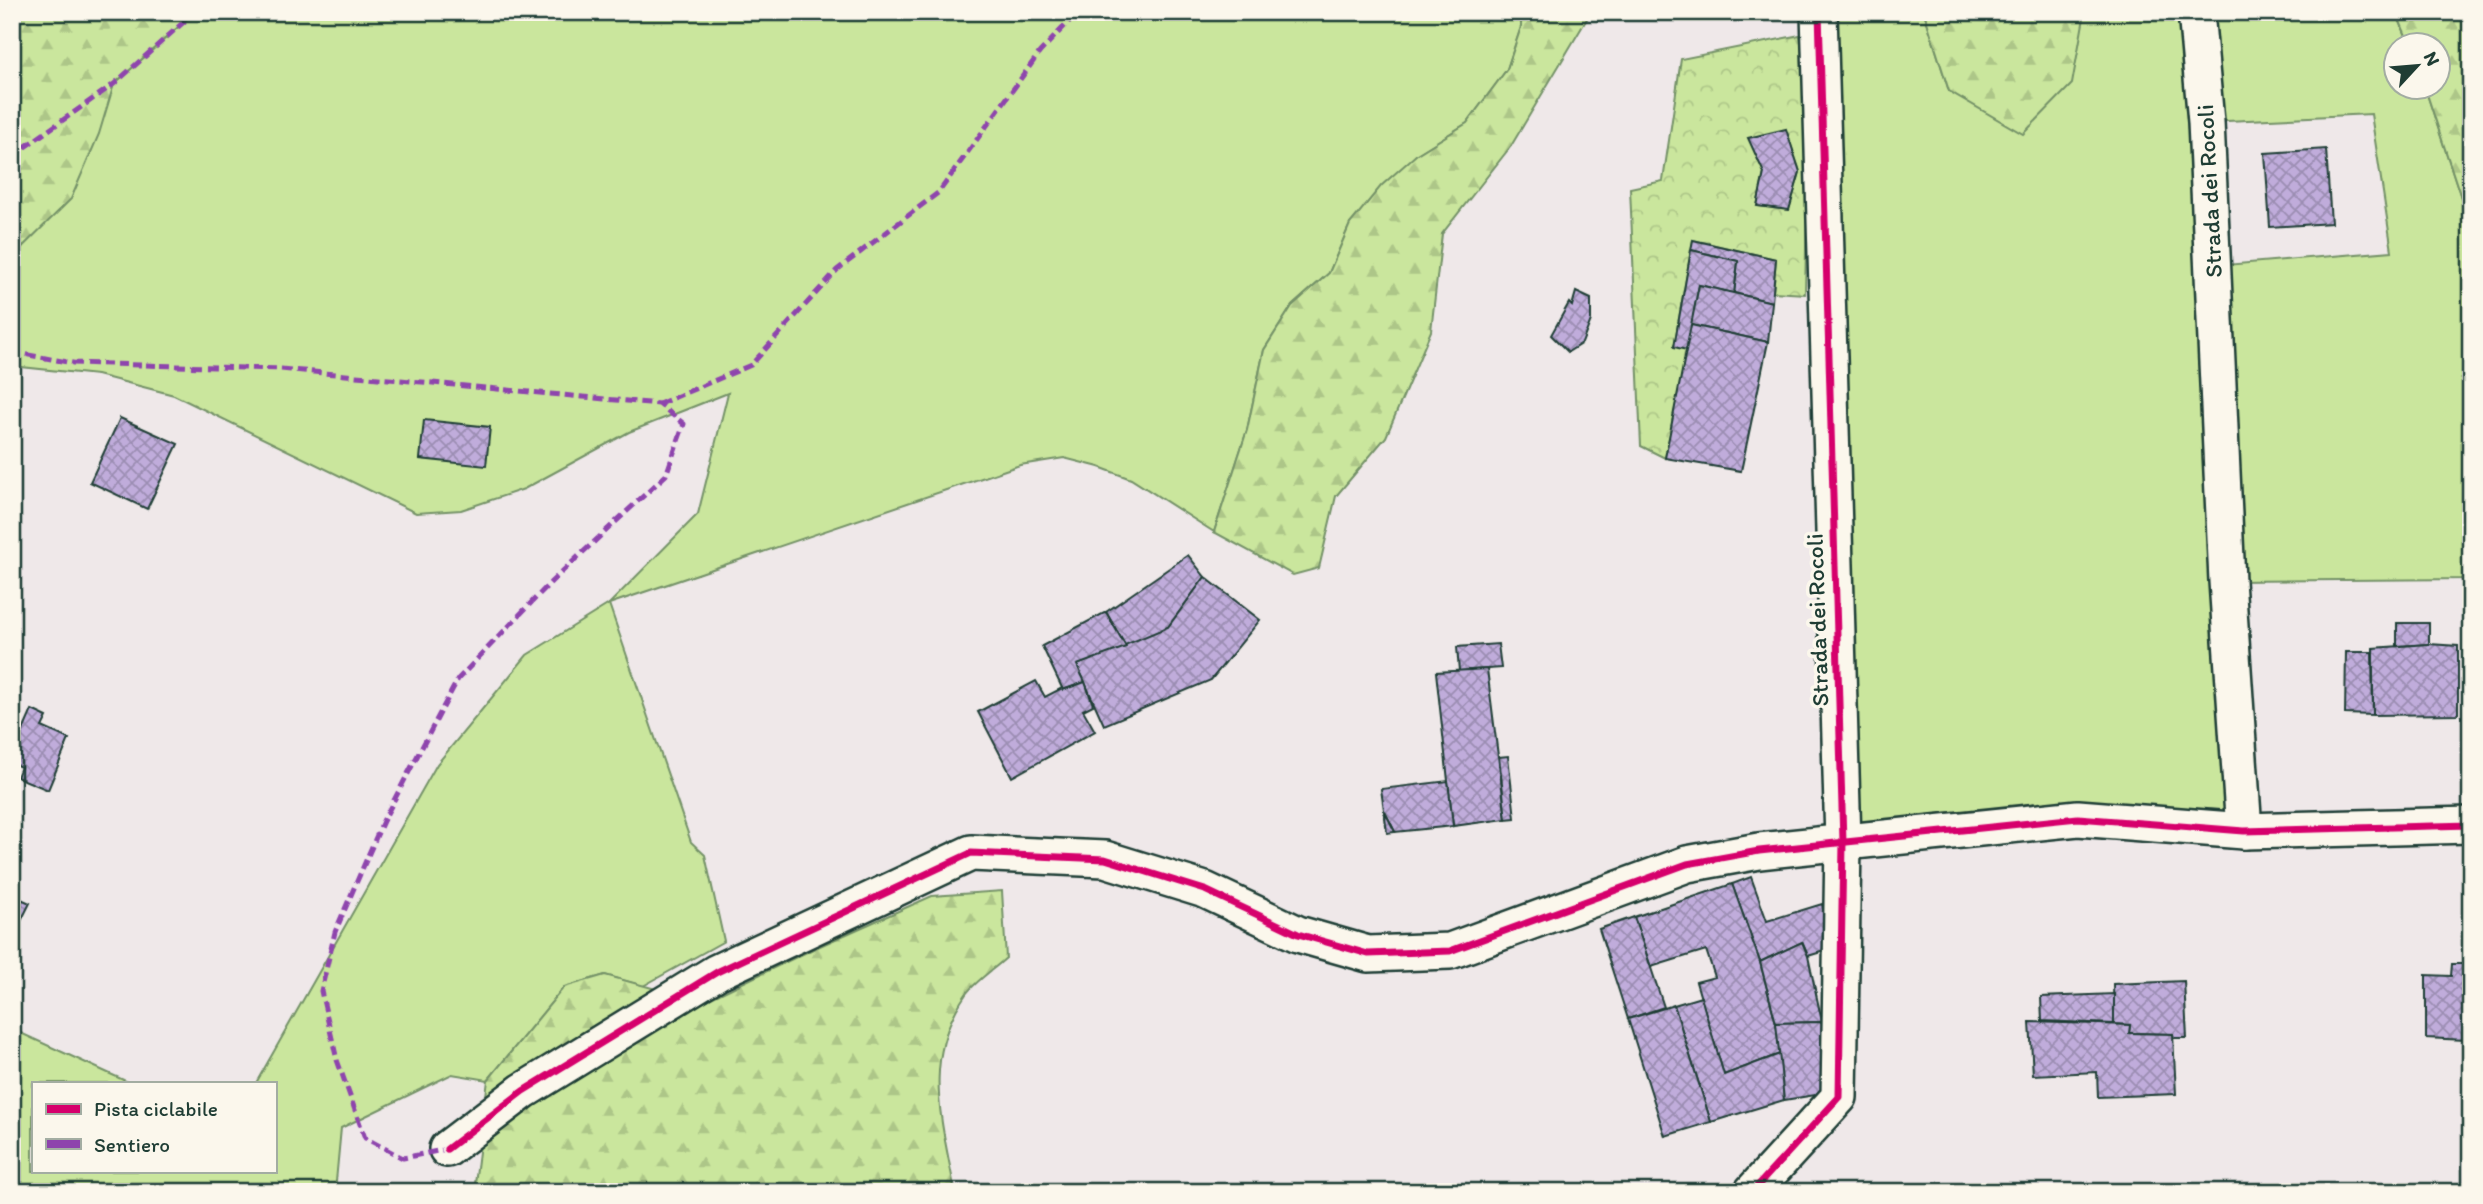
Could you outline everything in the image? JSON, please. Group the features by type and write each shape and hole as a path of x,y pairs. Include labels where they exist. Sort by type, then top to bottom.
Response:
{"street":[{"name":"Strada dei Rocoli","path":"1752,1192 1839,1097 1843,842 1819,12"},
{"name":"Strada dei Rocoli","path":"2196,12 2206,121 2227,581 2244,831"},
{"path":"447,1149 523,1091 717,972 971,853 1105,859 1205,890 1298,934 1368,954 1450,951 1687,864 1759,850 2078,818 2244,831 2471,825"}],"green space":[{"path":"12,12 195,12 114,84 99,134 71,199 12,257"},
{"path":"195,12 1521,12 1521,27 1507,69 1467,123 1417,154 1350,224 1329,273 1292,306 1264,350 1247,430 1214,532 1131,479 1064,458 1020,465 609,604 698,514 728,393 629,432 524,489 461,510 416,513 174,395 97,375 12,366 12,257 70,199 114,84"},
{"path":"1521,12 1591,12 1511,146 1442,234 1431,331 1386,437 1336,496 1319,568 1293,575 1214,532 1247,430 1264,350 1292,306 1329,273 1350,224 1381,186 1417,154 1467,123 1507,69 1521,27"},
{"path":"1819,12 1924,12 1949,91 2083,18 2085,12 2396,12 2404,32 2382,32 2382,102 2430,102 2471,228 2471,579 2227,581 2244,831 1843,842","holes":["2371,114 2392,251 2214,266 2206,122"]},
{"path":"1924,12 2085,12 2072,84 2023,134 1949,91"},
{"path":"2396,12 2471,12 2471,228 2430,102 2452,102 2452,32 2404,32"},
{"path":"1800,35 1809,111 1805,294 1773,292 1776,259 1693,240 1674,346 1687,350 1665,458 1641,446 1630,188 1663,181 1681,59","holes":["1786,130 1800,172 1789,210 1757,206 1764,173"]},
{"path":"609,604 691,842 705,855 724,941 643,986 605,975 564,987 488,1080 452,1074 341,1128 335,1192 12,1192 12,1029 128,1082 32,1082 32,1172 276,1172 276,1082 257,1082 437,764 527,655"},
{"path":"1002,891 1006,958 966,994 952,1018 943,1042 939,1066 941,1115 955,1192 474,1192 488,1080 564,987 605,975 703,1002 932,896"}],"building":[{"path":"1786,129 1800,172 1789,210 1757,206 1764,173 1748,138"},
{"path":"2326,149 2331,223 2270,227 2265,153"},
{"path":"1693,240 1776,259 1772,302 1734,293 1738,261 1691,250"},
{"path":"1691,250 1738,261 1734,293 1699,285 1687,350 1674,347"},
{"path":"1699,285 1772,302 1768,342 1691,325"},
{"path":"1576,292 1591,299 1591,320 1582,343 1568,352 1551,335 1569,303 1572,306"},
{"path":"1691,325 1768,342 1741,471 1665,458"},
{"path":"120,418 178,444 147,509 90,482"},
{"path":"424,420 490,427 486,466 420,459"},
{"path":"1188,555 1205,577 1168,627 1126,647 1106,612"},
{"path":"12,575 20,579 12,595"},
{"path":"1205,577 1260,620 1211,680 1104,725 1077,665 1168,627"},
{"path":"1106,612 1126,647 1077,665 1085,682 1063,690 1042,646"},
{"path":"2397,623 2429,623 2429,644 2397,646"},
{"path":"1498,644 1501,668 1459,671 1457,647"},
{"path":"2429,644 2458,646 2458,714 2373,715 2373,648"},
{"path":"2346,652 2372,652 2373,715 2345,714"},
{"path":"1487,669 1506,819 1453,826 1436,672"},
{"path":"1036,681 1045,697 1062,688 1063,690 1085,682 1093,705 1083,710 1095,731 1012,777 978,712"},
{"path":"32,710 47,717 42,727 69,739 48,790 17,777 21,767 12,763 12,756"},
{"path":"1508,756 1515,818 1506,819 1499,757"},
{"path":"1448,781 1453,826 1395,832 1384,810 1381,789"},
{"path":"1384,810 1395,832 1387,833"},
{"path":"1751,877 1767,921 1822,904 1831,949 1808,956 1802,942 1760,962 1732,884"},
{"path":"1732,884 1760,962 1776,1023 1780,1054 1724,1075 1696,982 1715,977 1706,950 1651,967 1634,917"},
{"path":"12,895 30,903 19,925 12,922"},
{"path":"1634,917 1664,1007 1628,1019 1599,929"},
{"path":"1802,942 1808,956 1822,1022 1776,1023 1760,962"},
{"path":"2452,964 2471,964 2471,1047 2467,1047 2466,1040 2426,1038 2426,975 2451,976"},
{"path":"2184,981 2187,1038 2174,1038 2173,1034 2129,1033 2130,1025 2114,1024 2113,984"},
{"path":"2114,994 2114,1024 2042,1021 2041,997"},
{"path":"1701,997 1724,1075 1780,1054 1784,1100 1711,1122 1674,1005"},
{"path":"1674,1005 1711,1122 1665,1136 1628,1019"},
{"path":"1822,1022 1822,1094 1784,1100 1776,1023"},
{"path":"2030,1022 2130,1025 2129,1033 2173,1034 2176,1094 2098,1097 2097,1072 2033,1075"}],"marked path":[{"path":"12,156 114,84 195,12"},
{"path":"659,404 751,365 837,270 939,192 1040,52 1078,12"},
{"path":"12,352 73,363 281,369 659,404 684,424 666,475 552,581 458,679 383,821 335,932 321,991 337,1060 365,1138 403,1158 447,1149"}],"cycle path":[{"path":"1752,1192 1839,1097 1843,842 1819,12"},
{"path":"447,1149 523,1091 717,972 971,853 1105,859 1205,890 1298,934 1368,954 1450,951 1687,864 1759,851 2078,818 2244,831 2471,825"}]}
